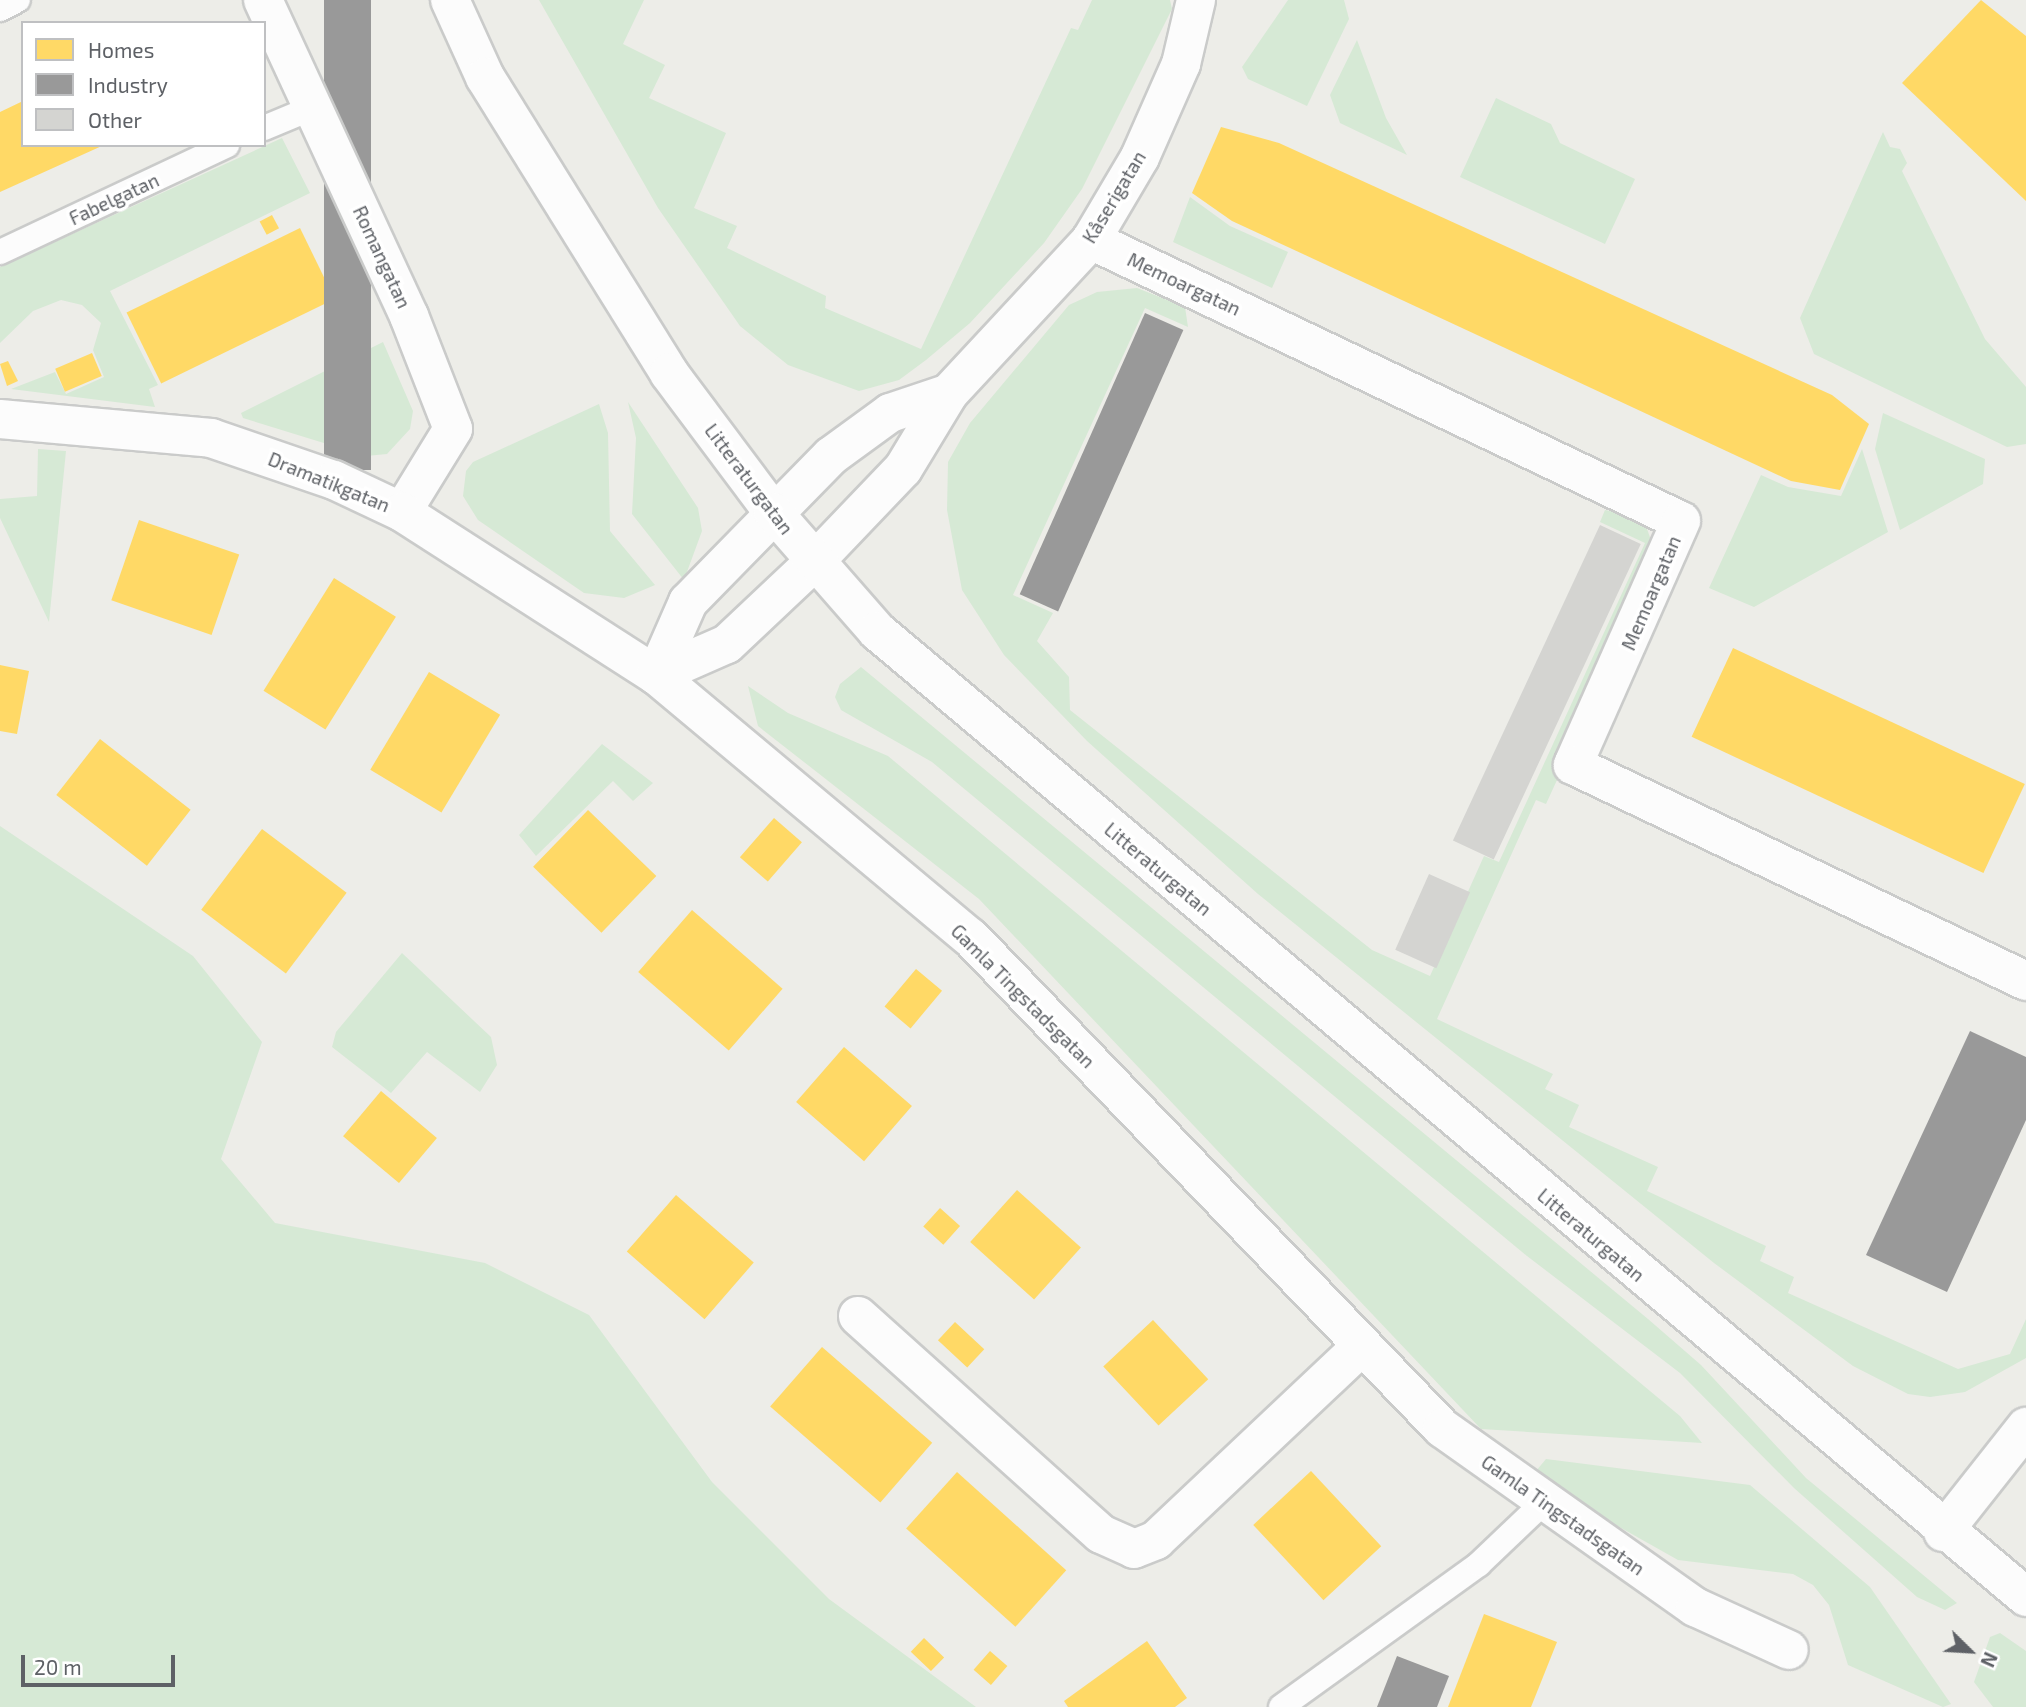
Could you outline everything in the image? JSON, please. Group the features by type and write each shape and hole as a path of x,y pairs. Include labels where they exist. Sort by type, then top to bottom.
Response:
{"street":[{"name":"Romangatan","path":"263,0 409,316 453,429 402,512"},
{"name":"Litteraturgatan","path":"450,0 485,77 669,373 773,512 877,631 1943,1532 2026,1597"},
{"name":"Kåserigatan","path":"814,561 903,469 948,393 1091,240 1140,157 1181,65 1195,27 1196,0"},
{"name":"Memoargatan","path":"1091,240 1681,521 1573,765 2026,981"},
{"name":"Kåserigatan","path":"773,512 831,456 890,413 948,393"},
{"name":"Dramatikgatan","path":"0,419 211,438 334,480 402,512 656,675"},
{"path":"656,675 688,602 773,512"},
{"path":"656,675 727,644 814,561"},
{"name":"Gamla Tingstadsgatan","path":"656,675 971,938 1360,1348 1442,1428 1543,1503 1695,1606 1789,1650"},
{"path":"858,1316 1101,1534 1134,1549 1156,1541 1360,1348"},
{"path":"1943,1532 2026,1427"}],"lane":[{"path":"0,9 18,0"},
{"path":"266,127 312,108"},
{"name":"Fabelgatan","path":"0,252 223,147"},
{"path":"1281,1707 1479,1564 1543,1503"}],"green space":[{"path":"539,0 644,0 623,44 665,65 649,98 726,133 694,208 737,226 727,248 826,296 825,308 921,349 1071,28 1078,30 1092,0 1170,0 1172,9 1082,189 1044,243 970,323 926,360 899,380 859,391 788,365 740,326 658,208"},
{"path":"1288,0 1344,0 1349,19 1307,106 1248,79 1242,67"},
{"path":"1357,40 1386,118 1407,155 1340,123 1330,95"},
{"path":"1496,98 1551,124 1560,143 1635,179 1605,244 1460,177"},
{"path":"1883,132 1890,147 1900,149 1907,163 1902,171 1985,339 2026,387 2026,444 2007,447 1814,354 1800,318"},
{"path":"282,138 310,193 110,291 158,385 149,389 155,407 11,389 55,372 66,394 104,377 93,350 101,323 82,305 61,300 33,311 0,343 0,267"},
{"path":"1190,197 1230,226 1288,252 1272,288 1173,242"},
{"path":"1137,288 1185,307 1188,327 1145,308 1013,595 1053,613 1037,641 1069,677 1070,710 1372,950 1430,976 1484,856 1499,862 1645,543 1600,522 1605,510 1631,515 1646,526 1658,560 1546,804 1536,800 1437,1019 1553,1074 1545,1089 1579,1105 1569,1127 1658,1167 1647,1191 1766,1246 1760,1261 1794,1277 1788,1293 1958,1369 2010,1354 2026,1319 2026,1358 1965,1392 1930,1397 1908,1394 1853,1366 1714,1263 1258,894 1087,741 1004,655 962,590 947,510 948,462 970,423 1069,305 1097,292"},
{"path":"383,342 413,411 410,429 387,454 366,456 243,418 241,413"},
{"path":"628,402 698,508 702,531 684,580 632,514 636,438"},
{"path":"599,404 608,433 610,531 655,585 624,598 584,593 478,520 463,496 466,471 473,462"},
{"path":"1883,413 1985,459 1983,484 1900,530 1875,449"},
{"path":"38,449 66,451 49,622 0,518 0,499 37,496"},
{"path":"1862,449 1888,532 1754,607 1709,588 1761,475 1788,487 1841,496"},
{"path":"861,667 1648,1319 1701,1365 1806,1478 1957,1603 1945,1610 1917,1597 1794,1488 1680,1373 1527,1256 932,762 841,710 835,697 840,684"},
{"path":"748,686 788,713 888,756 1680,1416 1702,1443 1481,1429 979,899 758,726"},
{"path":"602,744 653,783 633,801 613,781 536,856 519,835"},
{"path":"0,826 193,956 262,1042 221,1159 275,1223 485,1263 589,1315 712,1482 829,1599 976,1707 0,1707"},
{"path":"402,953 491,1037 497,1065 480,1092 427,1052 391,1093 332,1047 336,1032"},
{"path":"1546,1459 1750,1485 1870,1587 1951,1704 1943,1707 1848,1665 1829,1605 1813,1585 1793,1574 1678,1560 1559,1493 1536,1471"},
{"path":"2000,1633 2026,1651 2026,1707 1993,1707 1974,1682 1990,1637"}],"building: Homes":[{"path":"1981,0 2026,36 2026,201 1902,83"},
{"path":"21,102 21,147 100,147 0,192 0,112"},
{"path":"1221,127 1279,143 1832,395 1869,424 1840,490 1791,481 1232,221 1192,193"},
{"path":"272,215 279,228 267,235 260,222"},
{"path":"300,228 335,299 161,384 127,313"},
{"path":"92,353 102,376 65,392 55,369"},
{"path":"8,361 18,381 7,386 0,364"},
{"path":"139,520 239,555 212,635 111,600"},
{"path":"334,578 396,617 325,729 264,691"},
{"path":"1733,648 2025,784 1983,873 1692,737"},
{"path":"0,665 29,671 17,734 0,731"},
{"path":"429,672 500,715 441,812 370,770"},
{"path":"100,739 191,810 147,866 56,795"},
{"path":"588,810 656,876 601,933 533,867"},
{"path":"774,818 802,842 768,882 740,857"},
{"path":"262,829 347,893 286,973 201,910"},
{"path":"692,910 783,989 729,1051 638,972"},
{"path":"916,969 942,991 911,1028 885,1007"},
{"path":"844,1047 912,1106 864,1161 796,1102"},
{"path":"381,1091 437,1138 399,1183 343,1136"},
{"path":"1017,1190 1081,1248 1034,1300 970,1242"},
{"path":"676,1195 754,1263 705,1319 627,1252"},
{"path":"940,1208 960,1226 943,1245 923,1227"},
{"path":"1153,1320 1208,1379 1159,1426 1103,1366"},
{"path":"955,1322 984,1349 967,1368 938,1340"},
{"path":"822,1347 932,1443 880,1502 770,1407"},
{"path":"1311,1471 1381,1546 1323,1600 1253,1525"},
{"path":"957,1472 1066,1570 1015,1627 906,1528"},
{"path":"1484,1614 1557,1642 1531,1707 1448,1707"},
{"path":"924,1638 944,1657 931,1671 911,1652"},
{"path":"1147,1641 1187,1698 1175,1707 1068,1707 1064,1701"},
{"path":"990,1651 1007,1666 991,1685 974,1670"}],"building: Industry":[{"path":"324,0 371,0 371,470 324,470"},
{"path":"1145,313 1183,330 1058,611 1020,594"},
{"path":"1970,1031 2026,1057 2026,1120 1947,1292 1866,1255"},
{"path":"1397,1656 1449,1676 1437,1707 1377,1707"}],"building: Other":[{"path":"1600,525 1641,544 1494,859 1453,840"},
{"path":"1429,874 1470,892 1436,968 1395,950"}]}
